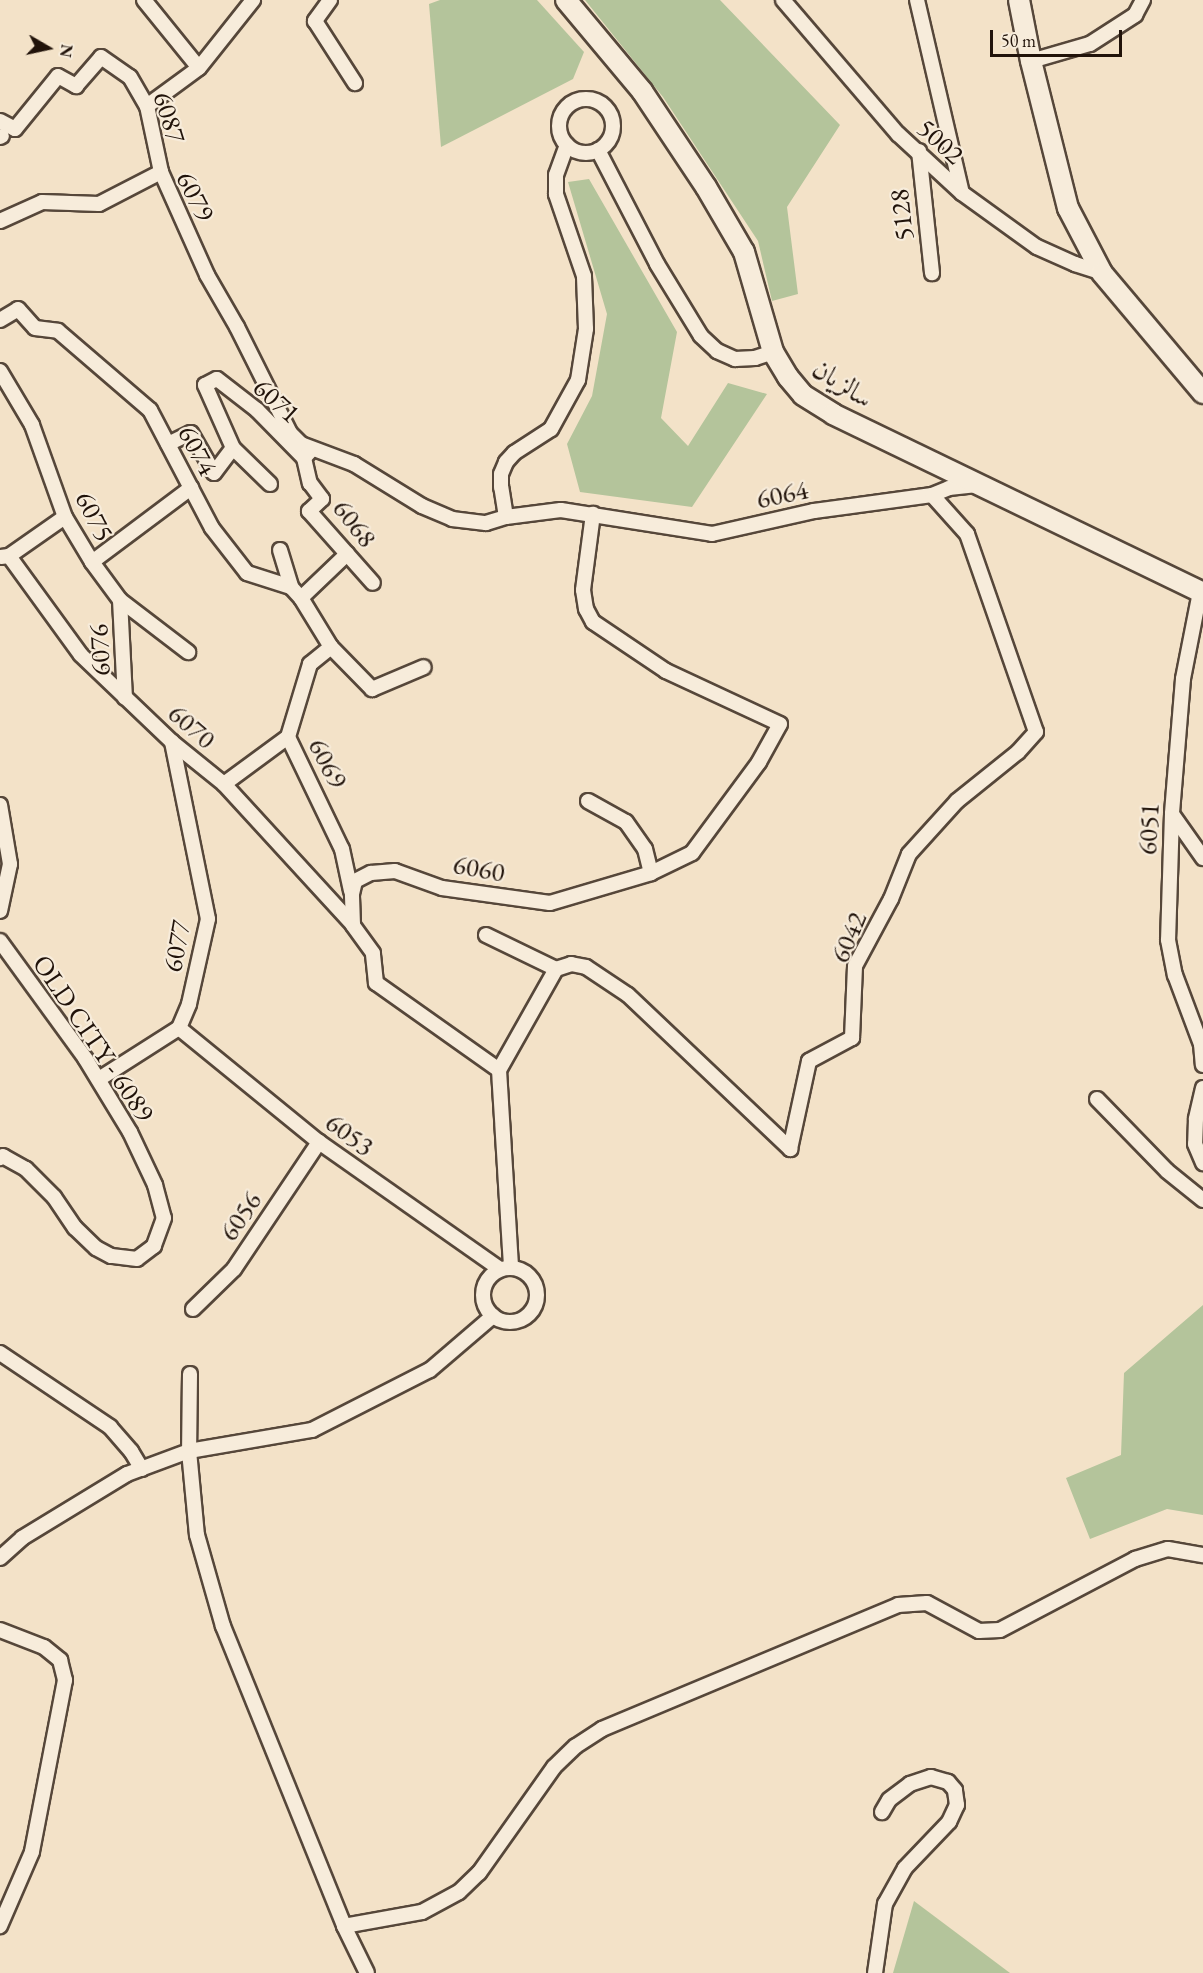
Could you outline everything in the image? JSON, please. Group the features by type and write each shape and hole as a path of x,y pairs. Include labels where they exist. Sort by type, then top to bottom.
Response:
{"street":[{"path":"144,0 199,68"},
{"path":"147,106 199,68 253,0"},
{"path":"330,0 315,21 355,82"},
{"name":"سالزيان","path":"566,0 642,91 734,233 744,252 773,352 788,377 803,395 832,414 1202,592"},
{"name":"5002","path":"783,0 898,134 962,193 1037,247 1102,273"},
{"path":"917,0 962,193"},
{"path":"1019,0 1031,61 1068,208 1102,273 1203,393"},
{"path":"1031,61 1090,44 1135,15 1143,0"},
{"name":"6087","path":"0,121 15,129 58,76 76,86 101,57 130,77 147,106 161,172"},
{"path":"587,98 604,104 613,120 610,138 598,150 578,152 567,145 559,129 563,111 569,104 587,98"},
{"path":"506,517 501,474 506,462 514,453 551,429 578,380 586,329 585,276 556,194 556,175 567,145"},
{"path":"598,150 657,264 701,336 717,351 735,359 755,358 773,352"},
{"name":"5128","path":"919,151 932,273"},
{"name":"6079","path":"0,222 42,202 99,204 161,172 207,275 237,327 290,433 308,454"},
{"name":"6074","path":"0,320 18,309 35,328 58,330 150,410 212,528 247,573 291,587"},
{"name":"6075","path":"0,371 32,425 65,517 92,562 120,600 188,652"},
{"name":"6071","path":"233,448 205,386 217,379 308,454"},
{"path":"168,444 192,433 214,472 233,448 270,484"},
{"name":"6064","path":"308,454 354,464 422,506 452,519 486,523 506,517 561,510 712,534 814,511 932,495 949,488 981,484"},
{"name":"6068","path":"308,454 310,483 322,499 309,511 373,584"},
{"path":"92,562 191,488"},
{"name":"6042","path":"556,969 571,964 586,967 628,995 790,1149 809,1061 852,1038 855,966 891,898 909,854 957,801 1018,752 1036,732 968,534 932,495"},
{"name":"6060","path":"351,894 355,881 371,873 395,871 442,888 550,903 651,873 692,853 759,762 780,724 666,671 593,622 586,609 583,590 592,514"},
{"path":"5,557 65,517"},
{"path":"280,550 291,587 301,598 331,647 372,689 424,667"},
{"path":"301,598 347,554"},
{"name":"6070","path":"5,557 81,654 172,742 224,784 353,925"},
{"name":"6051","path":"1202,592 1183,679 1172,814 1168,940 1175,975 1201,1044 1203,1065"},
{"name":"6076","path":"120,600 125,698"},
{"name":"6069","path":"331,647 310,664 288,737 342,849 351,894"},
{"path":"224,784 288,737"},
{"name":"6077","path":"172,742 208,919 189,1004 179,1028"},
{"path":"588,801 626,822 645,849 651,873"},
{"path":"0,805 10,864 0,911"},
{"path":"1172,814 1203,858"},
{"path":"351,894 353,925 373,953 376,983 499,1070"},
{"path":"486,934 556,969 499,1070 505,1268"},
{"name":"OLD CITY - 6089","path":"0,941 99,1079 130,1132 155,1185 164,1218 154,1246 137,1259 111,1256 96,1248 75,1228 54,1197 33,1176 1,1156"},
{"path":"99,1079 179,1028"},
{"name":"6053","path":"179,1028 319,1142 505,1268"},
{"path":"1203,1088 1196,1119 1195,1144 1203,1164"},
{"path":"1098,1099 1167,1171 1203,1200"},
{"name":"6056","path":"193,1310 234,1269 319,1142"},
{"path":"505,1268 526,1272 535,1285 536,1300 534,1307 523,1318 507,1322 493,1316 486,1307 483,1296 485,1285 491,1275 505,1268"},
{"path":"0,1558 22,1538 127,1474 189,1451 312,1430 430,1370 493,1316"},
{"path":"0,1353 110,1427 142,1469"},
{"path":"190,1374 189,1451 197,1535 223,1626 344,1926 366,1973"},
{"path":"344,1926 422,1912 459,1892 479,1873 554,1767 576,1746 602,1729 898,1605 927,1603 979,1631 1000,1630 1135,1559 1168,1549 1203,1555"},
{"path":"0,1630 44,1647 60,1660 65,1680 32,1852 0,1926"},
{"path":"875,1973 885,1904 905,1868 949,1822 957,1805 955,1790 948,1782 931,1777 910,1784 888,1800 882,1812"}],"green space":[{"path":"440,0 537,0 584,52 573,79 441,147 429,4"},
{"path":"585,0 720,0 840,125 787,207 798,294 772,301 758,241 663,97"},
{"path":"589,179 677,332 661,418 688,446 728,383 767,394 692,507 580,492 567,444 592,396 607,314 568,182"},
{"path":"1203,1305 1203,1515 1167,1509 1090,1539 1066,1478 1121,1455 1124,1373"},
{"path":"914,1901 1010,1973 893,1973"}]}
